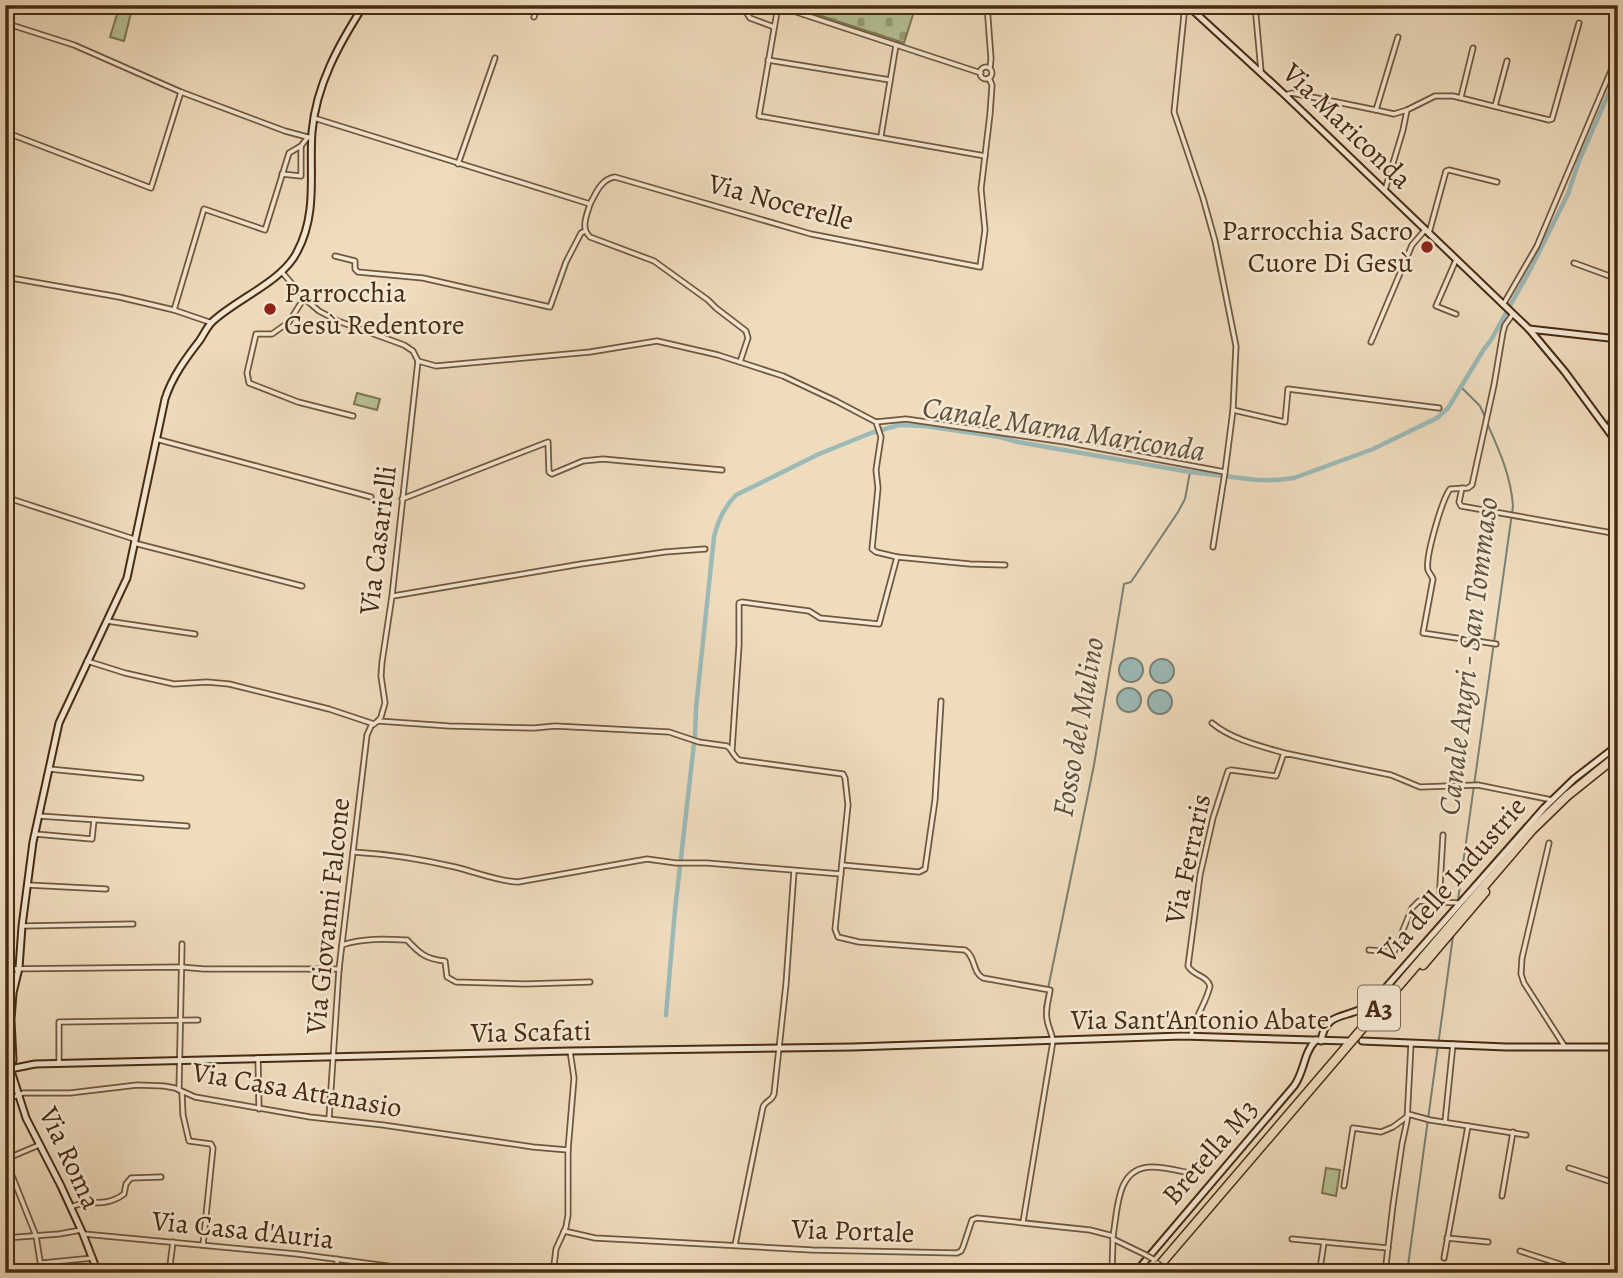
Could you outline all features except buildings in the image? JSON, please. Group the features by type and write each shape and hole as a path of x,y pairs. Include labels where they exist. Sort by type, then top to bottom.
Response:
{"highway":[{"name":"A3","path":"1153,1273 1532,830 1567,796 1618,755"},
{"name":"A3","path":"1165,1272 1535,834 1574,796 1618,761"}],"street":[{"path":"10,1069 13,1060 13,993 19,968 35,834 59,723 127,578 165,399 171,382 212,323 281,271 297,253 309,217 313,177 310,138 314,118 329,66 364,5"},
{"path":"534,17 538,5"},
{"path":"748,5 747,16 774,27"},
{"path":"987,5 992,73 989,78"},
{"path":"1186,5 1174,112 1215,241 1236,346 1233,410 1213,547"},
{"name":"Via Mariconda","path":"1186,5 1285,95 1529,329 1558,363 1618,444"},
{"path":"1255,5 1261,73"},
{"path":"1447,5 1455,5"},
{"path":"783,7 981,73 984,78 989,78 992,85 985,156 759,116 777,10 783,7"},
{"path":"5,23 87,50 181,92 310,138"},
{"path":"1285,95 1292,93 1394,114 1435,96 1453,96 1549,120 1552,119 1579,23"},
{"path":"1376,110 1398,37"},
{"path":"881,137 896,45"},
{"path":"1494,644 1423,633 1433,579 1428,567 1436,523 1447,492 1452,488 1468,488 1472,485 1508,310 1603,90 1618,47"},
{"path":"1461,98 1473,48"},
{"path":"458,164 495,58"},
{"path":"768,60 890,80"},
{"path":"1495,107 1507,61"},
{"path":"981,73 984,67 990,68"},
{"path":"5,132 151,188 181,92"},
{"path":"1384,192 1408,110"},
{"path":"314,118 590,204"},
{"path":"174,310 204,209 265,230 289,153 310,138"},
{"path":"282,174 301,176 301,146"},
{"name":"Via Nocerelle","path":"585,231 590,204 603,183 615,177 811,234 980,267 985,230 981,189 985,156"},
{"path":"1370,342 1412,245 1427,232 1446,171 1497,182"},
{"path":"335,256 354,260 358,272 423,278 551,307 566,262 585,231 590,237 654,261 746,331 748,338 740,362"},
{"path":"1456,260 1436,306 1456,314"},
{"path":"1574,262 1615,278 1618,270"},
{"path":"281,271 319,311 338,321 404,345 413,351 418,361 436,366 590,352 657,341 718,355 783,376 876,424 881,437 876,470 878,488 872,548 876,552 897,557 1005,565"},
{"path":"5,277 119,297 174,310 212,323"},
{"path":"304,298 289,322 272,334 256,334 247,373 249,383 298,402 353,416"},
{"path":"1529,329 1618,339"},
{"name":"Via Casarielli","path":"376,722 385,703 381,676 384,644 392,596 418,361"},
{"path":"1233,410 1284,422 1288,389 1438,408"},
{"path":"1608,429 1618,401"},
{"path":"876,424 906,419 1065,442 1225,472"},
{"path":"156,439 371,497"},
{"path":"402,499 548,442 549,472 552,474 583,461 603,459 722,470"},
{"path":"1462,488 1461,506 1618,534"},
{"path":"5,496 134,541 302,586"},
{"path":"392,596 581,564 705,549"},
{"path":"732,752 739,603 809,611 820,618 879,624 897,557"},
{"path":"107,621 195,634"},
{"path":"88,662 174,684 229,684 376,722 534,728 555,726 669,732 699,742 727,746 739,760 843,774 848,805 835,929 838,937 859,942 965,950 971,956 976,974 983,978 1048,989 1046,1012 1053,1041 1023,1222"},
{"path":"842,865 919,872 925,869 935,800 941,701"},
{"name":"Via Giovanni Falcone","path":"329,1119 339,969 367,736 376,722"},
{"path":"1212,723 1256,745 1391,775 1419,787 1478,785 1552,800"},
{"name":"Via delle Industrie","path":"1318,1040 1327,1023 1336,1017 1360,1010 1375,999 1525,828 1574,779 1618,745"},
{"name":"Via Ferraris","path":"1191,1036 1210,986 1206,979 1190,970 1189,951 1200,875 1226,774 1231,770 1276,776 1284,753"},
{"path":"49,768 141,778"},
{"path":"38,816 187,826"},
{"path":"35,834 92,839 94,820"},
{"path":"1439,902 1443,835"},
{"path":"1549,843 1528,929 1521,974 1565,1047"},
{"path":"353,852 444,864 505,881 518,882 647,859 841,874"},
{"path":"735,1245 762,1107 774,1094 794,870"},
{"path":"28,885 106,890"},
{"path":"1369,950 1394,952 1413,905 1419,901 1461,903"},
{"path":"22,926 133,924"},
{"path":"342,945 378,938 407,940 432,960 445,961 447,977 456,982 590,982"},
{"path":"182,944 179,1061 183,1115 190,1141 211,1144 213,1147 203,1245"},
{"path":"5,969 339,969"},
{"path":"1616,977 1618,996"},
{"path":"59,1065 59,1021 198,1020"},
{"name":"Via Sant'Antonio Abate","path":"1053,1041 1191,1036 1347,1041"},
{"path":"1296,1040 1307,1050"},
{"name":"Bretella M3","path":"1135,1273 1294,1086 1302,1072 1308,1040"},
{"name":"Bretella M3","path":"1307,1050 1318,1040"},
{"name":"Via Scafati","path":"10,1069 35,1064 332,1056 683,1051 1053,1041"},
{"name":"Via Sant'Antonio Abate","path":"1362,1041 1618,1047"},
{"path":"1385,1273 1392,1205 1408,1115 1411,1042"},
{"path":"1445,1123 1453,1044"},
{"path":"552,1273 556,1249 568,1215 568,1150 574,1088 570,1051"},
{"path":"258,1058 260,1109"},
{"name":"Via Roma","path":"5,1060 26,1118 71,1207 98,1273"},
{"name":"Via Casa Attanasio","path":"19,1094 86,1092 137,1085 164,1086 195,1097 260,1109 568,1150"},
{"path":"5,1101 19,1094"},
{"path":"1408,1115 1526,1135"},
{"path":"1344,1186 1353,1128 1381,1132 1393,1127 1408,1115"},
{"path":"1444,1258 1468,1126"},
{"path":"1502,1196 1513,1132"},
{"path":"39,1144 6,1158 36,1236 42,1273"},
{"path":"1112,1273 1113,1237 1122,1186 1128,1176 1138,1169 1149,1167 1196,1174 1199,1161"},
{"path":"1569,1168 1618,1184"},
{"path":"71,1207 114,1201 124,1194 126,1184 131,1178 161,1177"},
{"name":"Via Portale","path":"564,1231 604,1238 812,1250 957,1253 963,1247 973,1219 1023,1222 1090,1230 1113,1237 1155,1261 1165,1272"},
{"name":"Via Casa d'Auria","path":"5,1238 82,1232 337,1259 440,1273"},
{"path":"1292,1238 1388,1248"},
{"path":"1447,1238 1488,1242"},
{"path":"1320,1269 1324,1241"},
{"path":"169,1273 173,1242"},
{"path":"1520,1251 1587,1273"},
{"path":"41,1263 93,1258"},
{"path":"337,1259 337,1273"}],"green space":[{"path":"120,5 132,9 124,41 110,37"},
{"path":"808,5 916,5 904,43 806,11"},
{"path":"357,393 380,399 377,410 354,404"},
{"path":"1326,1168 1340,1170 1336,1196 1322,1193"}],"water":[{"path":"1131,658 1140,661 1143,670 1140,679 1131,682 1122,679 1119,670 1122,661"},
{"path":"1157,659 1167,659 1174,666 1174,676 1167,683 1157,683 1150,676 1150,666"},
{"path":"1129,688 1138,691 1141,700 1138,709 1129,712 1120,709 1117,700 1120,691"},
{"path":"1160,690 1169,693 1172,702 1169,711 1160,714 1151,711 1148,702 1151,693"}],"waterway":[{"name":"Canale Marna Mariconda","path":"666,1015 714,537 722,514 736,495 819,454 899,425 1000,437 1190,472 1257,480 1294,478 1373,449 1437,418 1448,408 1491,340 1530,270 1568,194 1618,68"},
{"name":"Canale Angri - San Tommaso","path":"1462,388 1480,406 1485,417"},
{"name":"Canale Angri - San Tommaso","path":"1458,900 1513,506 1507,474 1487,423"},
{"name":"Fosso del Mulino","path":"1044,1008 1094,765 1124,584 1131,582 1178,512 1185,499 1190,472"},
{"name":"Canale Angri - San Tommaso","path":"1407,1273 1453,936"}],"place":[{"name":"Parrocchia Sacro Cuore Di Gesù","path":"1427,247"},
{"name":"Parrocchia Gesù Redentore","path":"270,309"}]}
